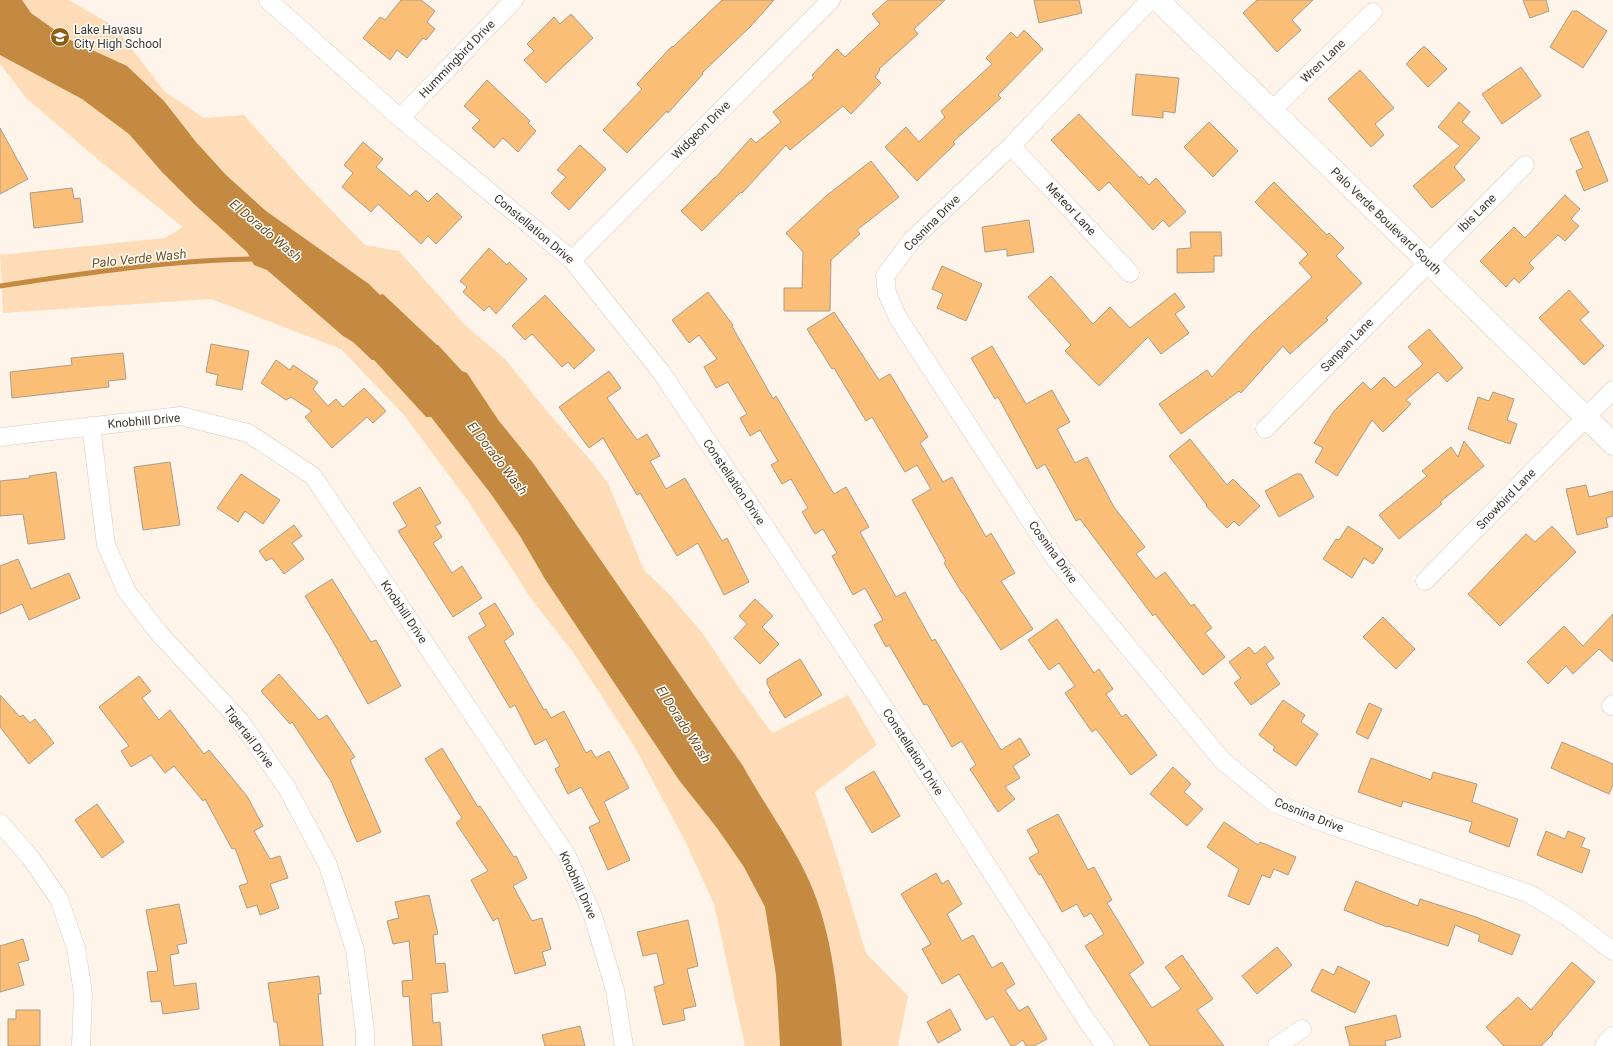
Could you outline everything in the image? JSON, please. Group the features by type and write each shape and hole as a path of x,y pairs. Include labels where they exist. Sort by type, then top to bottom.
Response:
{"main road":[{"name":"Palo Verde Boulevard South","path":"1158,0 1613,444"},
{"path":"1606,1046 1613,1038"}],"street":[{"name":"Constellation Drive","path":"268,0 400,118 572,260 665,379 781,551 943,798 1084,1018 1105,1046"},
{"name":"Hummingbird Drive","path":"400,118 514,0"},
{"name":"Widgeon Drive","path":"572,260 831,0"},
{"name":"Cosnina Drive","path":"1150,0 1011,146 912,240 885,276 887,293 898,318 1056,560 1222,760 1274,803 1333,826 1530,894 1569,918 1613,951"},
{"name":"Wren Lane","path":"1272,110 1373,12"},
{"name":"Meteor Lane","path":"1011,146 1130,273"},
{"name":"Ibis Lane","path":"1428,262 1526,165"},
{"name":"Sanpan Lane","path":"1265,429 1428,262"},
{"name":"Snowbird Lane","path":"1425,581 1613,390"},
{"name":"Knobhill Drive","path":"0,437 180,416 248,434 313,476 567,856 593,916 615,990 624,1046"},
{"name":"Tigertail Drive","path":"91,426 106,545 127,592 158,632 240,721 287,788 328,865 355,950 365,1032 365,1046"},
{"path":"0,823 30,857 59,899 76,948 83,993 81,1046"},
{"path":"1277,1046 1302,1029"}],"shaded area":[{"path":"0,0 69,0 115,27 165,92 204,118 244,115 306,184 365,245 399,251 465,325 505,359 608,483 644,570 671,596 703,634 772,733 848,695 877,745 815,792 834,848 866,953 908,996 898,1046 745,1046 714,904 685,841 633,744 572,651 532,600 468,501 404,415 341,349 211,299 3,313 0,255 165,238 183,227 101,162 27,99 0,64"}],"water":[{"name":"El Dorado Wash","path":"0,0 22,0 31,13 66,38 127,66 164,101 196,142 226,175 266,211 369,284 380,295 383,294 438,345 462,371 467,373 499,421 533,463 564,507 743,766 796,854 811,885 824,923 833,964 842,1046 780,1046 776,975 765,907 744,867 717,828 679,780 545,579 520,536 491,494 431,417 426,417 374,360 372,360 353,342 343,336 267,270 254,265 247,252 194,204 162,172 129,134 82,99 0,55"}],"building":[{"path":"401,0 421,0 435,11 427,22 435,29 426,40 423,38 407,58 397,50 390,60 363,38 380,17 385,20"},
{"path":"722,0 774,0 751,26 702,73 703,74 668,113 667,111 627,153 603,130 642,89 637,84 672,46 673,47"},
{"path":"888,0 945,0 914,29 918,34 879,69 880,70 875,77 881,83 851,114 843,106 790,150 786,145 742,193 741,192 702,231 681,211 715,178 751,138 756,143 781,122 773,112 814,78 812,75 837,49 845,57 880,24 872,14"},
{"path":"1034,0 1079,0 1082,13 1039,23"},
{"path":"1257,0 1313,0 1292,20 1301,30 1277,52 1243,13"},
{"path":"1523,0 1546,0 1549,11 1530,18"},
{"path":"1572,11 1577,11 1607,31 1583,68 1550,47"},
{"path":"571,14 593,38 546,83 524,60 534,51 527,44 554,17 560,24"},
{"path":"1024,30 1043,49 998,95 1001,98 953,142 955,144 917,181 885,147 906,127 919,142 945,117 941,111 992,64 986,58 1011,32 1017,38"},
{"path":"1424,46 1447,69 1428,87 1406,64"},
{"path":"1521,67 1541,96 1502,124 1482,94"},
{"path":"1360,70 1394,108 1375,124 1384,135 1371,147 1328,99"},
{"path":"1136,74 1179,78 1175,113 1163,111 1163,118 1132,115"},
{"path":"487,80 530,121 528,123 536,131 518,152 503,138 494,148 472,128 480,120 464,106"},
{"path":"1459,102 1470,112 1462,122 1480,138 1454,167 1465,180 1432,208 1413,186 1460,146 1438,127"},
{"path":"1079,114 1140,178 1141,176 1149,185 1156,178 1186,212 1169,227 1163,220 1153,230 1109,182 1099,191 1051,140"},
{"path":"1209,122 1238,151 1213,177 1184,147"},
{"path":"0,128 28,179 0,194"},
{"path":"1588,131 1608,181 1584,191 1576,171 1583,168 1570,139"},
{"path":"363,142 383,159 376,167 410,196 416,190 428,202 437,193 462,217 436,244 428,236 421,244 378,204 371,212 342,187 353,173 344,165"},
{"path":"580,145 606,169 569,210 551,193 566,177 557,170"},
{"path":"871,161 899,197 857,230 860,234 831,260 830,311 784,311 784,288 802,288 803,252 786,233 826,196"},
{"path":"1274,182 1327,235 1329,233 1344,248 1336,256 1362,283 1326,318 1328,320 1290,354 1283,346 1241,393 1239,391 1181,434 1159,404 1207,370 1212,377 1253,332 1312,277 1299,263 1308,254 1255,202"},
{"path":"72,188 74,199 80,198 83,222 34,228 30,193"},
{"path":"1565,195 1580,209 1571,219 1579,226 1565,241 1558,235 1529,263 1534,268 1519,283 1514,278 1506,287 1480,261 1514,227 1525,238"},
{"path":"1029,220 1034,252 1007,256 1007,249 985,252 982,227"},
{"path":"1190,232 1221,232 1222,256 1214,256 1214,272 1177,273 1177,249 1191,248"},
{"path":"489,248 507,265 509,262 527,279 496,314 489,306 484,311 463,292 467,287 460,281"},
{"path":"942,266 982,284 966,321 937,308 943,294 932,289"},
{"path":"1051,276 1093,324 1110,307 1130,328 1175,293 1185,307 1175,314 1189,333 1161,354 1148,337 1099,386 1065,351 1071,345 1028,297"},
{"path":"1569,290 1589,312 1580,320 1604,346 1584,365 1539,318"},
{"path":"708,292 733,325 732,326 773,399 776,396 834,494 846,487 869,527 860,532 896,597 905,592 932,641 935,639 1001,750 1020,738 1030,755 1013,766 1020,778 1005,787 1015,799 998,812 970,769 976,765 962,741 952,747 927,704 924,705 889,645 886,647 874,625 883,620 865,588 853,595 832,556 837,553 823,529 815,534 802,512 808,508 791,479 782,484 771,465 778,461 760,430 750,436 740,418 747,414 728,382 716,388 704,367 717,359 699,335 689,343 672,320"},
{"path":"545,295 595,350 574,369 568,362 562,367 532,334 525,340 512,326"},
{"path":"834,312 879,380 890,374 928,437 920,443 943,482 952,477 986,537 991,533 1015,573 1001,581 1033,629 1001,650 962,593 944,563 946,561 912,500 931,489 917,465 905,472 872,417 866,421 834,368 832,369 807,329"},
{"path":"1429,329 1463,368 1447,382 1438,372 1406,400 1411,404 1383,432 1372,420 1337,476 1315,462 1323,448 1314,443 1334,411 1363,382 1371,390 1384,377 1395,388 1423,364 1408,347"},
{"path":"211,344 249,351 242,390 216,385 218,375 206,372"},
{"path":"992,346 1026,404 1052,390 1070,422 1057,429 1075,463 1087,457 1114,507 1145,547 1136,554 1156,579 1165,572 1191,606 1194,604 1212,628 1205,633 1225,657 1203,675 1155,614 1153,616 1080,519 1076,521 1045,464 1037,469 998,397 995,399 971,358"},
{"path":"123,353 126,379 108,381 109,387 12,398 10,372 72,365 71,358"},
{"path":"276,360 290,370 293,365 318,382 313,389 328,406 336,399 343,407 364,388 386,411 373,423 367,417 332,448 305,417 312,411 291,397 286,400 261,383"},
{"path":"609,371 621,388 607,398 637,440 647,434 660,456 650,461 666,489 685,478 722,541 727,538 749,582 724,595 698,543 677,556 640,493 637,495 603,438 589,448 559,407"},
{"path":"1493,392 1514,399 1507,420 1517,424 1510,444 1468,429 1478,397 1489,401"},
{"path":"1190,439 1227,485 1233,479 1260,506 1239,526 1234,521 1227,528 1206,506 1207,505 1169,456"},
{"path":"1464,441 1484,466 1440,502 1442,504 1399,539 1379,515 1427,476 1422,471 1451,447 1458,457"},
{"path":"170,462 180,525 143,530 134,467"},
{"path":"56,472 65,539 28,544 23,514 0,516 0,481 30,478 29,476"},
{"path":"241,474 280,500 263,524 245,511 238,522 217,508"},
{"path":"1296,474 1301,474 1314,497 1279,517 1265,491"},
{"path":"1586,485 1589,497 1613,491 1613,516 1606,518 1608,527 1577,535 1566,489"},
{"path":"420,487 441,523 435,526 442,537 433,543 452,573 462,566 482,598 453,617 398,531 407,526 393,503"},
{"path":"294,525 302,536 292,543 304,559 284,574 272,558 266,561 259,551"},
{"path":"1348,526 1383,549 1373,564 1364,558 1352,578 1323,559 1336,539 1339,540"},
{"path":"1552,526 1576,552 1500,626 1468,594 1526,534 1535,542"},
{"path":"18,559 31,589 69,573 80,598 29,620 22,604 0,614 0,566"},
{"path":"332,579 371,642 376,640 401,686 368,704 305,596"},
{"path":"755,599 773,616 762,627 779,644 760,664 734,638 747,624 739,616"},
{"path":"495,603 514,634 504,641 544,710 546,709 551,718 564,711 586,753 591,750 596,758 609,751 629,788 604,802 630,860 608,870 589,827 600,822 581,787 568,794 555,769 560,766 546,739 535,745 515,705 510,708 468,637 486,626 479,613"},
{"path":"1613,614 1613,662 1599,649 1573,674 1566,666 1548,684 1527,662 1564,626 1583,646"},
{"path":"1383,617 1415,649 1396,669 1363,637"},
{"path":"1057,619 1094,673 1099,669 1113,689 1106,694 1122,717 1126,714 1157,755 1131,775 1096,729 1092,732 1065,693 1075,686 1059,663 1049,670 1028,640"},
{"path":"1265,646 1274,658 1266,664 1280,684 1251,705 1234,683 1241,678 1229,662 1249,647 1255,654"},
{"path":"800,659 822,695 785,718 769,692 771,691 767,684 767,679"},
{"path":"279,674 319,720 327,715 355,757 350,760 381,832 357,842 331,781 292,722 290,724 261,691"},
{"path":"139,676 151,691 142,698 159,720 170,710 204,754 209,750 247,796 263,826 254,831 270,859 280,856 288,878 270,884 279,908 260,915 257,905 247,908 239,886 248,883 235,848 232,849 205,799 203,801 174,766 165,773 151,755 131,767 121,751 129,746 99,707"},
{"path":"0,695 20,717 23,715 30,723 35,719 54,743 29,764 0,727"},
{"path":"1283,700 1305,715 1301,722 1318,734 1296,766 1273,750 1275,747 1259,735"},
{"path":"1369,703 1382,709 1368,739 1356,733"},
{"path":"1562,742 1613,764 1613,785 1609,794 1551,768"},
{"path":"442,748 478,807 480,806 514,857 516,856 527,878 513,886 532,921 542,918 551,949 542,952 546,965 515,974 498,918 493,921 471,880 488,871 456,823 462,818 425,759"},
{"path":"1371,758 1431,780 1433,772 1477,784 1472,802 1518,819 1509,847 1469,832 1472,822 1403,801 1401,807 1358,792"},
{"path":"1173,767 1191,784 1184,792 1203,809 1187,826 1150,794"},
{"path":"874,771 900,816 872,833 845,788"},
{"path":"97,804 124,842 102,858 75,820"},
{"path":"1058,814 1088,870 1094,867 1112,900 1107,903 1144,963 1129,974 1152,1008 1181,989 1165,967 1182,955 1213,999 1197,1010 1224,1046 1150,1046 1085,946 1104,934 1091,913 1084,917 1077,904 1062,912 1041,874 1039,875 1029,858 1039,852 1027,830"},
{"path":"1224,822 1258,845 1260,842 1296,857 1288,875 1274,869 1270,878 1262,875 1249,905 1228,896 1239,869 1207,847"},
{"path":"1546,831 1565,839 1568,831 1585,838 1581,847 1590,850 1582,873 1537,855"},
{"path":"936,873 942,884 948,880 962,904 947,914 962,941 973,935 992,968 1002,962 1015,984 1005,990 1019,1011 1028,1006 1047,1039 1034,1046 1026,1046 1023,1040 1014,1046 1011,1046 993,1016 986,1020 959,974 942,984 922,949 931,944 901,894"},
{"path":"1356,881 1418,906 1420,899 1476,917 1520,935 1512,955 1478,941 1480,935 1455,925 1448,946 1388,926 1387,927 1344,910"},
{"path":"429,895 438,934 433,935 436,964 445,963 448,992 431,994 433,1023 440,1022 442,1046 413,1046 409,996 403,997 402,981 413,980 409,941 393,944 387,921 399,918 395,902"},
{"path":"179,904 187,943 177,945 179,953 170,955 174,986 196,983 199,1009 163,1014 161,1001 151,1002 147,972 158,971 146,910"},
{"path":"688,920 698,966 687,969 696,1006 683,1009 685,1020 663,1025 654,987 664,984 657,953 643,956 637,932"},
{"path":"23,939 29,960 18,963 24,985 0,992 0,946"},
{"path":"1277,947 1292,965 1257,994 1242,976"},
{"path":"1572,962 1595,982 1552,1033 1553,1034 1541,1046 1504,1046 1486,1027 1518,997 1531,1010"},
{"path":"1338,966 1370,982 1355,1013 1311,991 1322,969 1334,975"},
{"path":"319,976 321,994 318,994 323,1046 280,1046 277,1022 274,1022 268,983"},
{"path":"950,1009 961,1030 938,1043 927,1022"},
{"path":"16,1010 40,1010 40,1046 8,1046 8,1019 16,1019"},
{"path":"1396,1015 1401,1037 1385,1041 1386,1046 1350,1046 1345,1027"},
{"path":"580,1026 585,1046 545,1046 542,1035"}],"waterway":[{"name":"Palo Verde Wash","path":"0,286 96,272 160,265 257,259"}],"place":[{"name":"Lake Havasu City High School","path":"60,37"}]}
